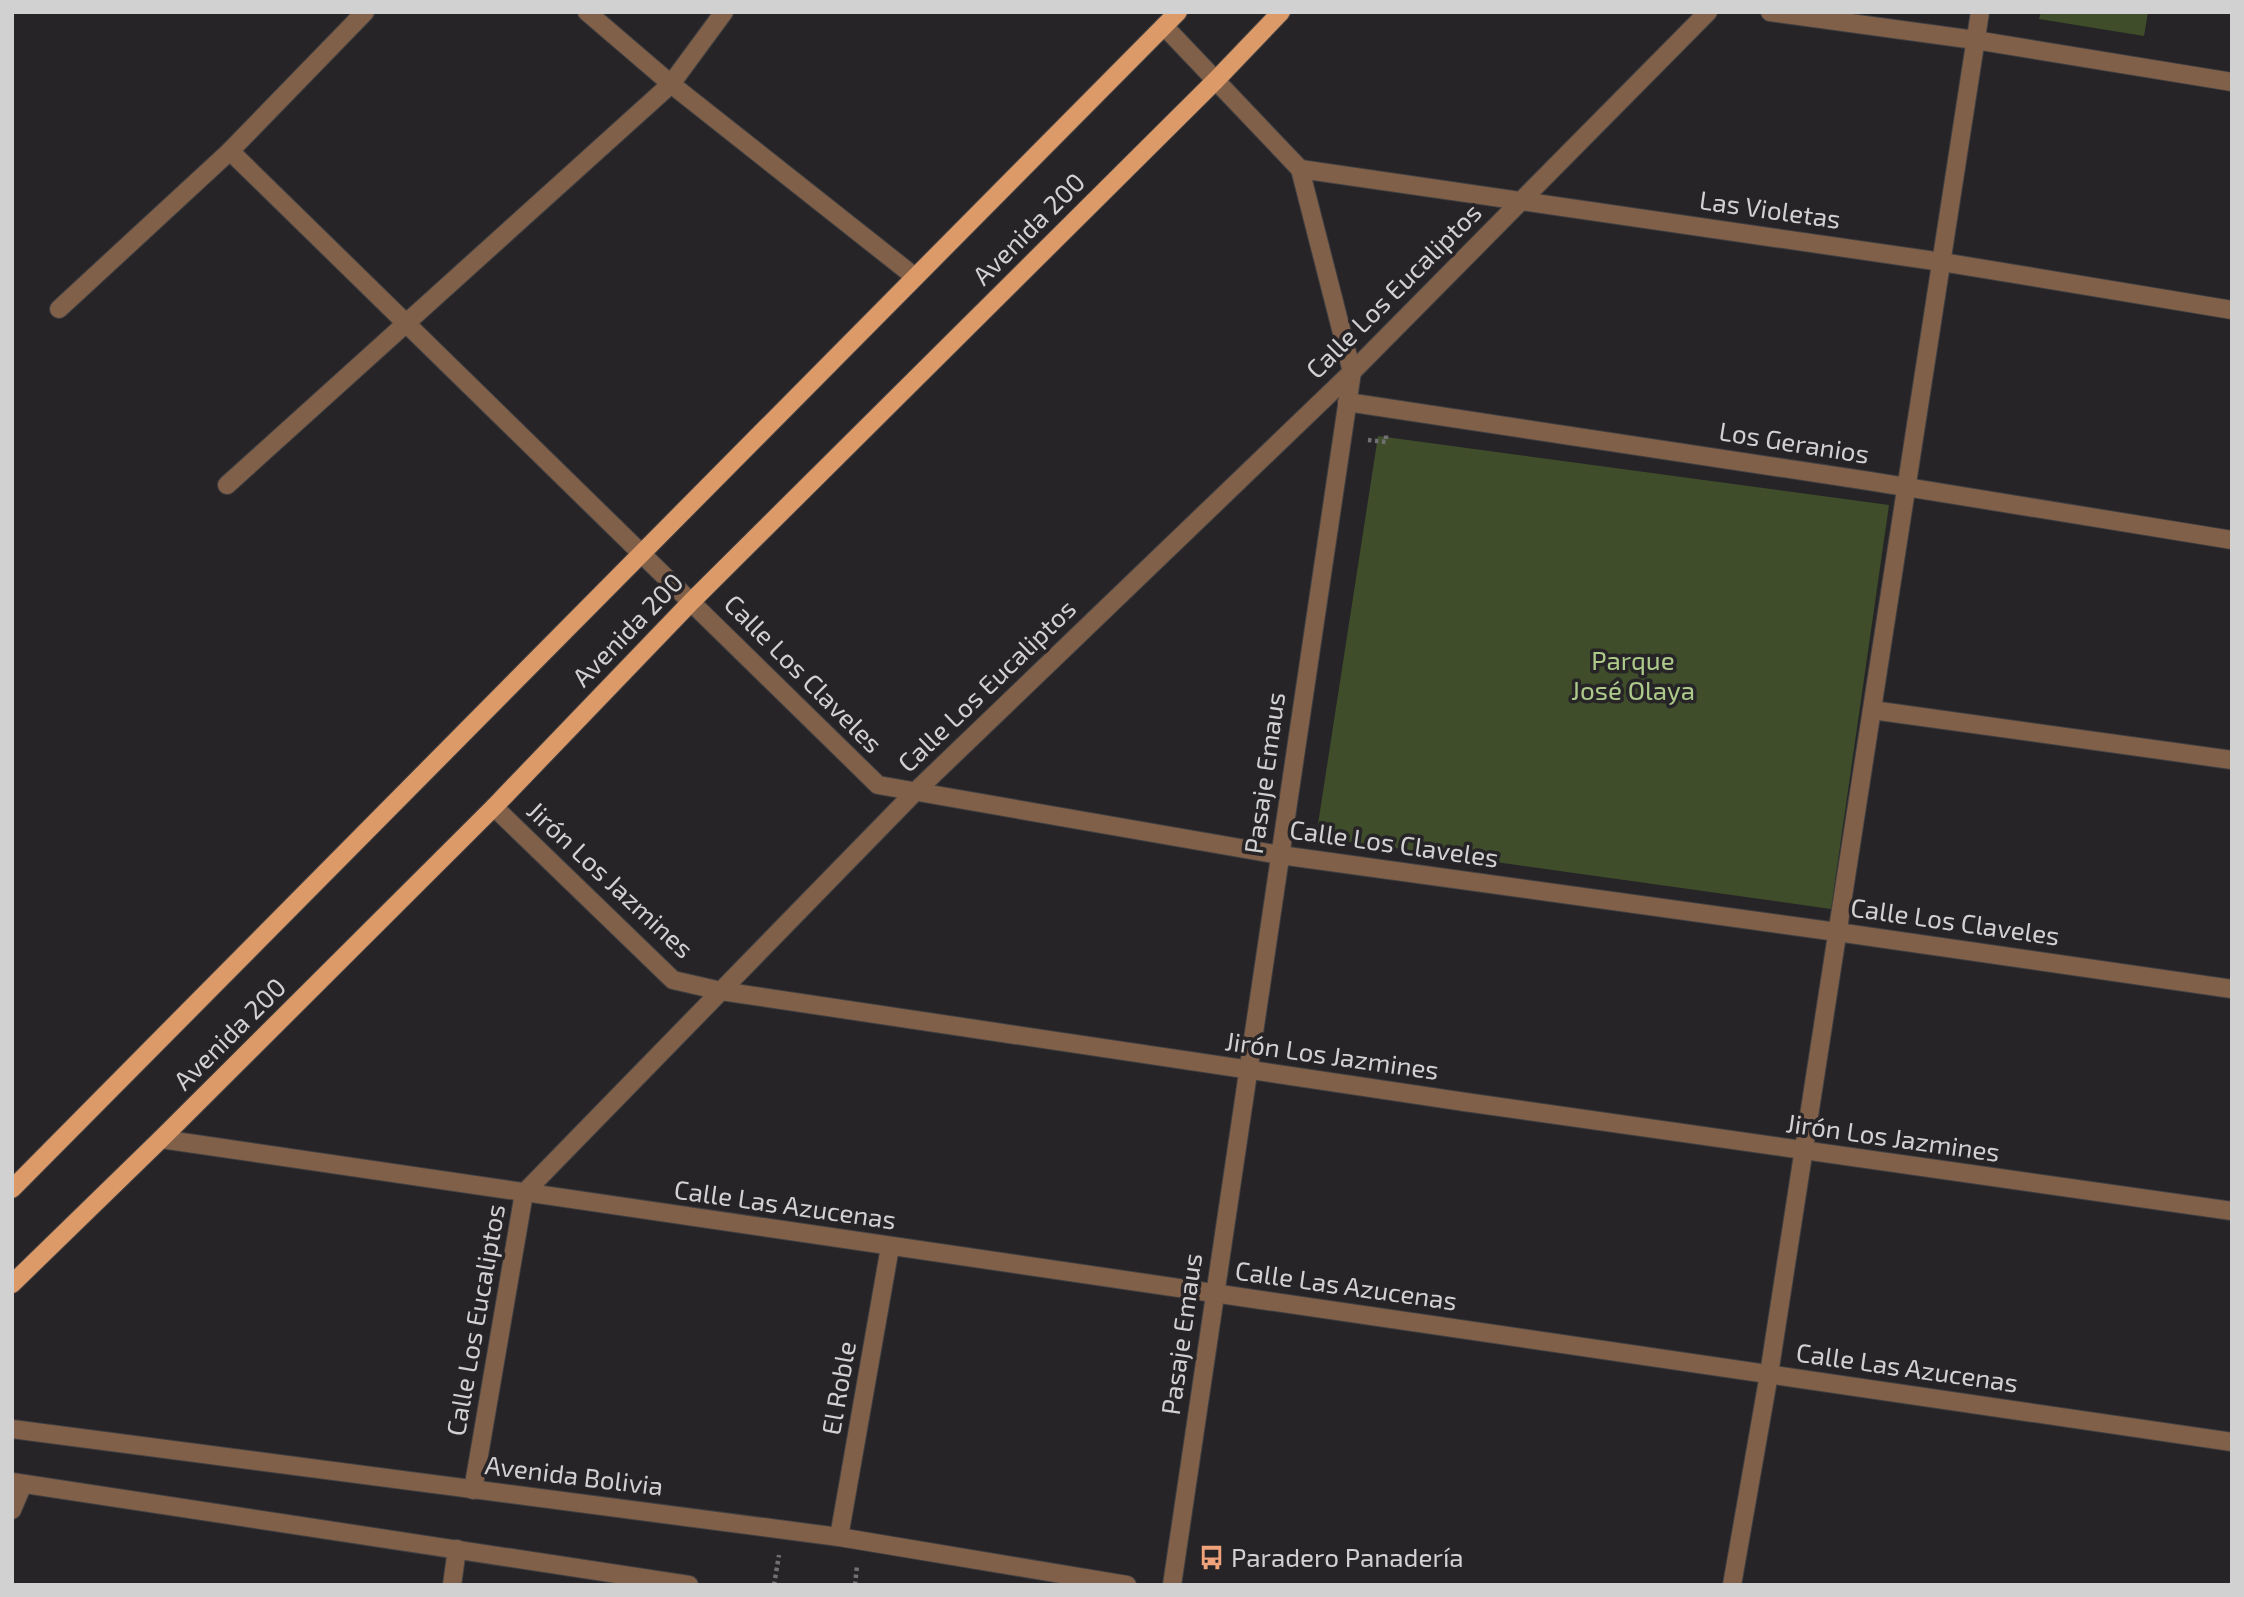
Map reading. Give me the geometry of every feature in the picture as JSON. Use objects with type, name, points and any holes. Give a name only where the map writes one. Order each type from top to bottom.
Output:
[{"type":"main road","name":"Avenida 200","points":[[12,1189],[1178,12]]},
{"type":"main road","name":"Avenida 200","points":[[12,1284],[494,807],[692,601],[1216,80],[1281,12]]},
{"type":"street","points":[[58,309],[230,151],[366,12]]},
{"type":"street","points":[[587,12],[671,84],[915,277]]},
{"type":"street","points":[[227,485],[671,84],[724,12]]},
{"type":"street","name":"Calle Los Eucaliptos","points":[[473,1490],[524,1193],[915,792],[1352,372],[1708,12]]},
{"type":"street","points":[[1770,12],[1975,40],[2232,82]]},
{"type":"street","points":[[1732,1585],[1769,1374],[1980,12]]},
{"type":"street","name":"Pasaje Emaus","points":[[1164,26],[1300,169],[1352,372],[1172,1585]]},
{"type":"street","name":"Calle Los Claveles","points":[[230,151],[878,785],[1280,855],[2232,989]]},
{"type":"street","name":"Las Violetas","points":[[1300,169],[1942,262],[2232,310]]},
{"type":"street","name":"Los Geranios","points":[[1347,402],[1906,487],[2232,540]]},
{"type":"street","points":[[1872,710],[2232,760]]},
{"type":"street","name":"Jirón Los Jazmines","points":[[494,807],[673,980],[721,991],[1248,1070],[1803,1152],[2232,1211]]},
{"type":"street","name":"Calle Las Azucenas","points":[[161,1139],[2232,1443]]},
{"type":"street","name":"El Roble","points":[[839,1537],[890,1247]]},
{"type":"street","name":"Avenida Bolivia","points":[[12,1429],[839,1537],[1127,1585]]},
{"type":"street","points":[[12,1510],[18,1483],[689,1585]]},
{"type":"street","points":[[452,1585],[457,1549]]},
{"type":"green space","points":[[2041,12],[2148,12],[2144,36],[2039,19]]},
{"type":"green space","name":"Parque José Olaya","points":[[1378,436],[1889,505],[1831,909],[1316,837]]},
{"type":"place","name":"Paradero Panadería","points":[[1211,1558]]}]
